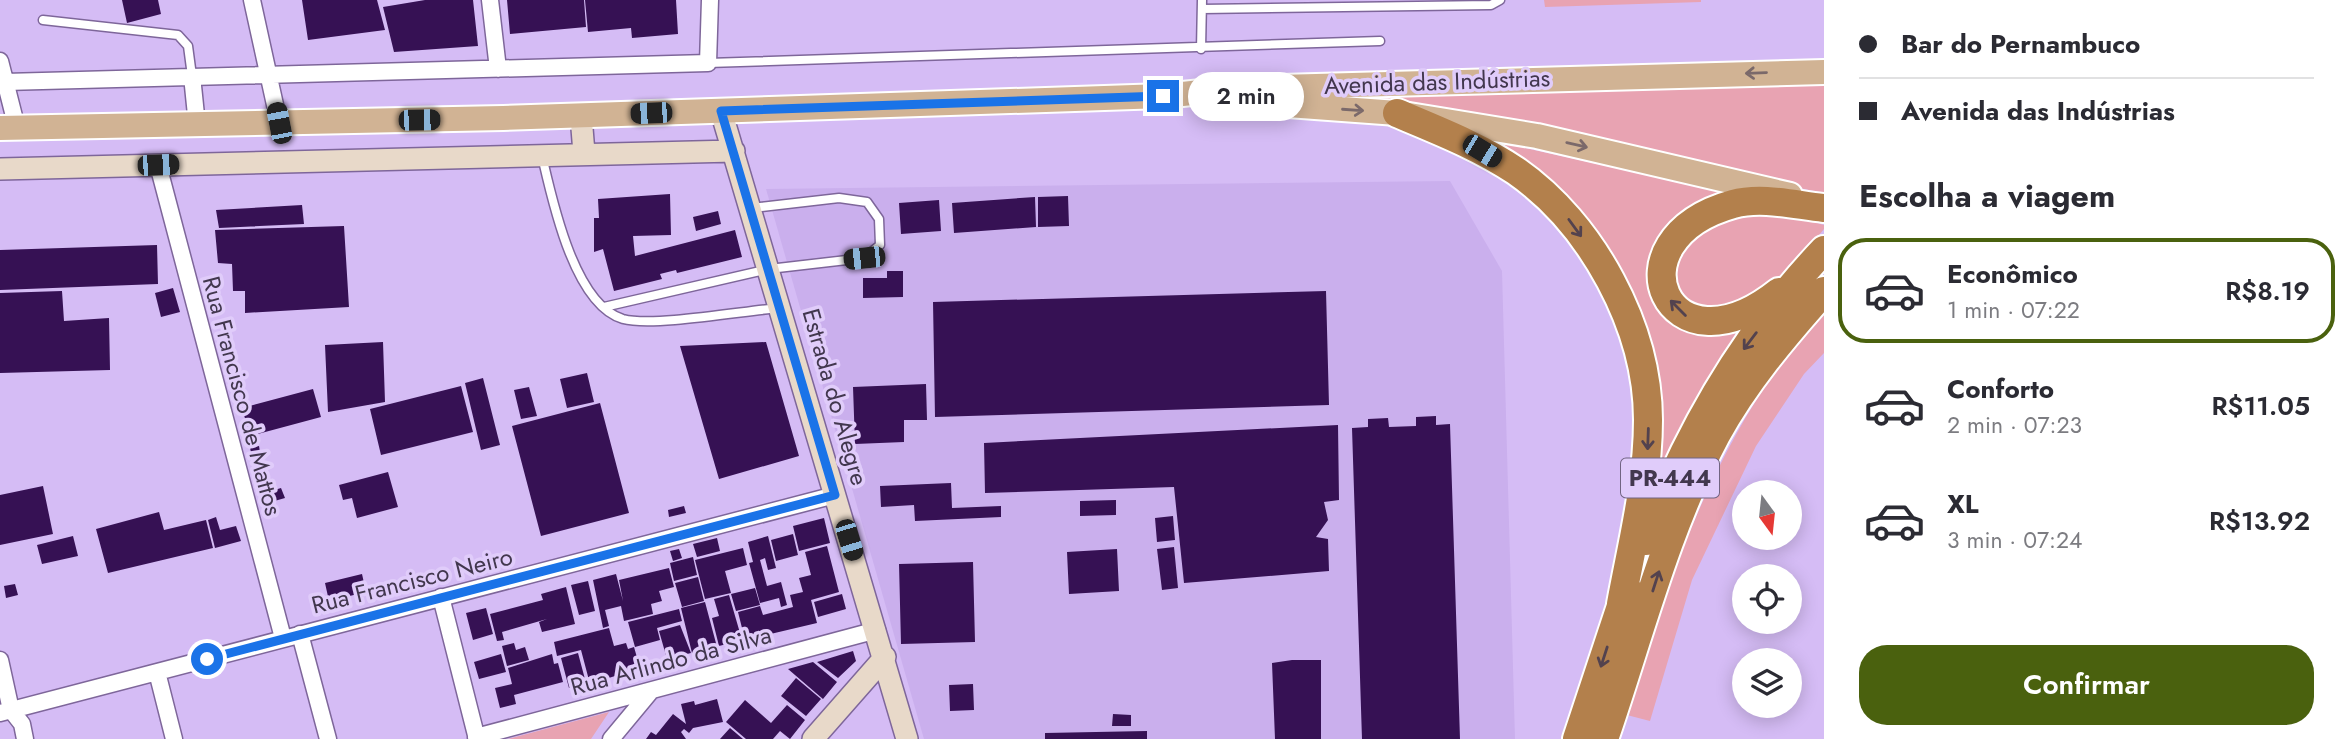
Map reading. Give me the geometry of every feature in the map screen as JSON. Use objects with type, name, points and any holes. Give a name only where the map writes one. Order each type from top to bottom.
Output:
[{"type":"highway","points":[[1397,113],[1464,141],[1517,172],[1568,218],[1601,264],[1623,311],[1638,350],[1646,388],[1648,419],[1647,456],[1621,604]]},
{"type":"highway","points":[[1801,274],[1759,307],[1722,322],[1701,322],[1684,316],[1674,307],[1660,274],[1662,258],[1675,236],[1701,218],[1734,204],[1760,201],[1824,208]]},
{"type":"highway","name":"PR-444","points":[[1577,739],[1621,604],[1669,480],[1736,359],[1801,274],[1824,250]]},
{"type":"highway","name":"PR-444","points":[[1604,739],[1663,558],[1717,434],[1765,359],[1824,291]]},
{"type":"main road","name":"Avenida das Indústrias","points":[[8,128],[581,116],[1163,96],[1240,88],[1824,72]]},
{"type":"main road","points":[[1163,96],[1397,113],[1537,136],[1824,202]]},
{"type":"street","points":[[251,0],[270,73],[279,123]]},
{"type":"street","points":[[490,0],[498,69]]},
{"type":"street","points":[[2,82],[708,63],[710,0]]},
{"type":"street","points":[[0,61],[8,128]]},
{"type":"street","points":[[192,76],[197,124]]},
{"type":"street","name":"Estrada do Alegre","points":[[721,111],[782,307],[908,739]]},
{"type":"street","points":[[581,116],[584,153]]},
{"type":"street","points":[[0,169],[734,151]]},
{"type":"street","name":"Rua Francisco de Mattos","points":[[158,165],[283,638]]},
{"type":"street","name":"Rua Francisco Neiro","points":[[5,711],[835,495]]},
{"type":"street","points":[[442,597],[477,738]]},
{"type":"street","name":"Rua Arlindo da Silva","points":[[477,738],[877,630]]},
{"type":"street","points":[[300,634],[328,739]]},
{"type":"street","points":[[813,739],[885,657]]},
{"type":"street","points":[[0,660],[5,711],[22,724],[25,739]]},
{"type":"street","points":[[157,672],[174,739]]},
{"type":"street","points":[[611,739],[651,691]]},
{"type":"lane","points":[[1201,49],[1202,4],[1491,5],[1500,0]]},
{"type":"lane","points":[[43,20],[178,35],[188,46],[192,76]]},
{"type":"lane","points":[[708,63],[1201,49],[1380,41]]},
{"type":"lane","points":[[541,155],[557,225],[576,270],[604,307],[622,319],[657,320],[782,307]]},
{"type":"lane","points":[[604,307],[769,269],[864,258],[880,244],[878,219],[867,202],[839,198],[751,208]]},
{"type":"shaded area","points":[[1544,0],[1701,0],[1701,2],[1545,7]]},
{"type":"shaded area","points":[[1824,83],[1824,193],[1331,94]]},
{"type":"shaded area","points":[[1485,139],[1746,197],[1702,213],[1657,295],[1752,319],[1697,406],[1649,497],[1629,302]]},
{"type":"shaded area","points":[[1450,181],[1502,271],[1515,739],[924,739],[766,189]]},
{"type":"shaded area","points":[[1761,213],[1793,216],[1824,225],[1824,229],[1802,256],[1753,300],[1703,312],[1679,296],[1673,257],[1682,244],[1727,217]]},
{"type":"shaded area","points":[[1824,310],[1824,353],[1804,374],[1756,446],[1740,480],[1732,480],[1732,496],[1692,580],[1650,721],[1623,714],[1660,607],[1703,501],[1756,401],[1788,354]]},
{"type":"shaded area","points":[[609,712],[591,739],[508,739]]},
{"type":"building","points":[[122,0],[158,0],[161,14],[127,23]]},
{"type":"building","points":[[302,0],[377,0],[385,30],[308,40]]},
{"type":"building","points":[[425,0],[473,0],[478,46],[394,52],[383,7]]},
{"type":"building","points":[[507,0],[584,0],[586,27],[510,34]]},
{"type":"building","points":[[585,0],[676,0],[678,34],[632,38],[631,28],[588,32]]},
{"type":"building","points":[[670,194],[671,235],[633,236],[635,256],[735,230],[742,257],[677,273],[676,270],[660,274],[662,279],[614,291],[603,249],[594,252],[594,218],[599,218],[598,199]]},
{"type":"building","points":[[1068,196],[1069,226],[1038,227],[1038,197]]},
{"type":"building","points":[[1035,197],[1036,227],[954,233],[952,203]]},
{"type":"building","points":[[939,200],[941,231],[901,234],[899,203]]},
{"type":"building","points":[[302,205],[304,224],[219,228],[216,210]]},
{"type":"building","points":[[718,211],[721,224],[696,231],[693,217]]},
{"type":"building","points":[[344,226],[349,307],[245,313],[245,291],[233,291],[232,264],[218,263],[215,230]]},
{"type":"building","points":[[157,245],[158,284],[0,290],[0,250]]},
{"type":"building","points":[[887,271],[903,271],[903,297],[863,298],[863,278],[887,278]]},
{"type":"building","points":[[173,288],[180,312],[161,317],[155,293]]},
{"type":"building","points":[[62,291],[64,321],[109,318],[110,370],[0,373],[0,293]]},
{"type":"building","points":[[1326,291],[1329,405],[935,417],[933,302]]},
{"type":"building","points":[[383,342],[385,402],[328,412],[325,345]]},
{"type":"building","points":[[766,342],[799,456],[719,479],[680,346]]},
{"type":"building","points":[[587,373],[594,402],[567,408],[560,379]]},
{"type":"building","points":[[483,378],[500,445],[481,450],[465,383]]},
{"type":"building","points":[[926,384],[927,420],[904,420],[904,442],[855,444],[853,387]]},
{"type":"building","points":[[461,386],[473,432],[381,455],[370,409]]},
{"type":"building","points":[[529,387],[537,416],[521,419],[514,390]]},
{"type":"building","points":[[313,389],[321,417],[250,436],[242,408]]},
{"type":"building","points":[[600,403],[629,513],[541,536],[512,426]]},
{"type":"building","points":[[1436,416],[1436,425],[1450,424],[1460,739],[1362,739],[1352,428],[1368,427],[1368,419],[1388,418],[1389,427],[1416,426],[1416,417]]},
{"type":"building","points":[[1338,425],[1339,500],[1324,502],[1328,520],[1316,537],[1328,539],[1329,571],[1184,583],[1174,487],[985,493],[984,443]]},
{"type":"building","points":[[259,446],[262,464],[254,465],[250,448]]},
{"type":"building","points":[[388,472],[398,507],[357,518],[352,498],[343,500],[339,485]]},
{"type":"building","points":[[951,483],[952,508],[1001,506],[1001,517],[915,521],[914,505],[881,507],[880,486]]},
{"type":"building","points":[[43,486],[53,534],[0,545],[0,495]]},
{"type":"building","points":[[281,488],[285,498],[271,502],[268,492]]},
{"type":"building","points":[[1116,500],[1116,515],[1080,516],[1080,501]]},
{"type":"building","points":[[684,506],[686,513],[669,517],[668,510]]},
{"type":"building","points":[[159,512],[164,530],[206,520],[213,548],[108,573],[96,529]]},
{"type":"building","points":[[1173,516],[1175,540],[1157,542],[1155,518]]},
{"type":"building","points":[[216,517],[220,530],[236,526],[241,541],[215,548],[208,520]]},
{"type":"building","points":[[824,518],[830,543],[799,551],[793,526]]},
{"type":"building","points":[[793,534],[798,555],[776,561],[771,540]]},
{"type":"building","points":[[73,536],[78,556],[42,564],[37,545]]},
{"type":"building","points":[[768,536],[776,568],[768,570],[765,558],[760,560],[767,586],[781,582],[787,605],[781,607],[779,598],[760,603],[749,563],[753,562],[748,542]]},
{"type":"building","points":[[717,538],[720,551],[697,557],[693,544]]},
{"type":"building","points":[[827,546],[839,592],[811,600],[817,623],[745,640],[738,612],[760,606],[763,615],[793,607],[790,595],[803,592],[799,578],[811,575],[805,552]]},
{"type":"building","points":[[1174,547],[1178,588],[1162,590],[1157,549]]},
{"type":"building","points":[[743,548],[747,565],[725,571],[731,593],[705,599],[695,560]]},
{"type":"building","points":[[679,549],[682,558],[673,561],[670,551]]},
{"type":"building","points":[[1117,549],[1119,591],[1069,594],[1067,552]]},
{"type":"building","points":[[693,557],[697,575],[674,581],[670,563]]},
{"type":"building","points":[[973,562],[975,642],[901,644],[899,564]]},
{"type":"building","points":[[669,568],[674,587],[659,591],[662,601],[651,604],[653,614],[624,621],[621,606],[605,610],[609,626],[603,628],[593,580],[616,574],[623,601],[619,580]]},
{"type":"building","points":[[362,574],[366,592],[329,601],[325,583]]},
{"type":"building","points":[[698,577],[704,601],[682,607],[675,583]]},
{"type":"building","points":[[588,581],[595,611],[579,615],[571,585]]},
{"type":"building","points":[[15,584],[18,595],[6,598],[4,586]]},
{"type":"building","points":[[566,587],[575,624],[542,632],[539,622],[547,619],[502,632],[504,640],[497,641],[490,614],[543,600],[541,594]]},
{"type":"building","points":[[755,588],[760,605],[736,611],[731,594]]},
{"type":"building","points":[[842,594],[846,609],[818,617],[814,602]]},
{"type":"building","points":[[729,595],[742,640],[719,646],[712,618],[719,616],[714,599]]},
{"type":"building","points":[[705,602],[717,647],[692,653],[681,608]]},
{"type":"building","points":[[486,608],[493,634],[473,640],[466,613]]},
{"type":"building","points":[[679,609],[682,621],[657,628],[660,640],[635,647],[628,622]]},
{"type":"building","points":[[680,625],[691,653],[667,659],[659,631]]},
{"type":"building","points":[[609,628],[614,646],[626,643],[628,649],[634,647],[640,668],[590,684],[581,650],[557,656],[554,642]]},
{"type":"building","points":[[743,641],[745,650],[729,654],[727,645]]},
{"type":"building","points":[[514,643],[516,650],[525,647],[529,660],[507,666],[502,646]]},
{"type":"building","points":[[853,651],[856,661],[838,678],[817,662]]},
{"type":"building","points":[[578,653],[586,683],[569,688],[561,658]]},
{"type":"building","points":[[501,654],[506,672],[479,679],[474,662]]},
{"type":"building","points":[[552,654],[554,664],[558,663],[563,682],[514,695],[516,704],[500,708],[495,688],[512,684],[508,668]]},
{"type":"building","points":[[1321,660],[1321,739],[1275,739],[1272,663]]},
{"type":"building","points":[[813,662],[837,682],[823,699],[788,669]]},
{"type":"building","points":[[796,678],[821,699],[806,716],[781,696]]},
{"type":"building","points":[[973,684],[974,710],[950,711],[949,685]]},
{"type":"building","points":[[717,699],[723,722],[693,728],[689,733],[684,729],[681,732],[686,739],[646,739],[651,732],[656,735],[673,714],[686,724],[681,704],[694,701],[695,705]]},
{"type":"building","points":[[745,700],[771,723],[787,705],[805,720],[790,739],[780,731],[773,739],[746,739],[726,722]]},
{"type":"building","points":[[1113,714],[1131,715],[1131,726],[1112,726]]},
{"type":"building","points":[[730,728],[743,739],[720,739]]},
{"type":"building","points":[[1147,731],[1147,739],[1045,739],[1045,733]]},
{"type":"route","points":[[207,659],[835,495],[782,307],[721,111],[1163,96]]}]
